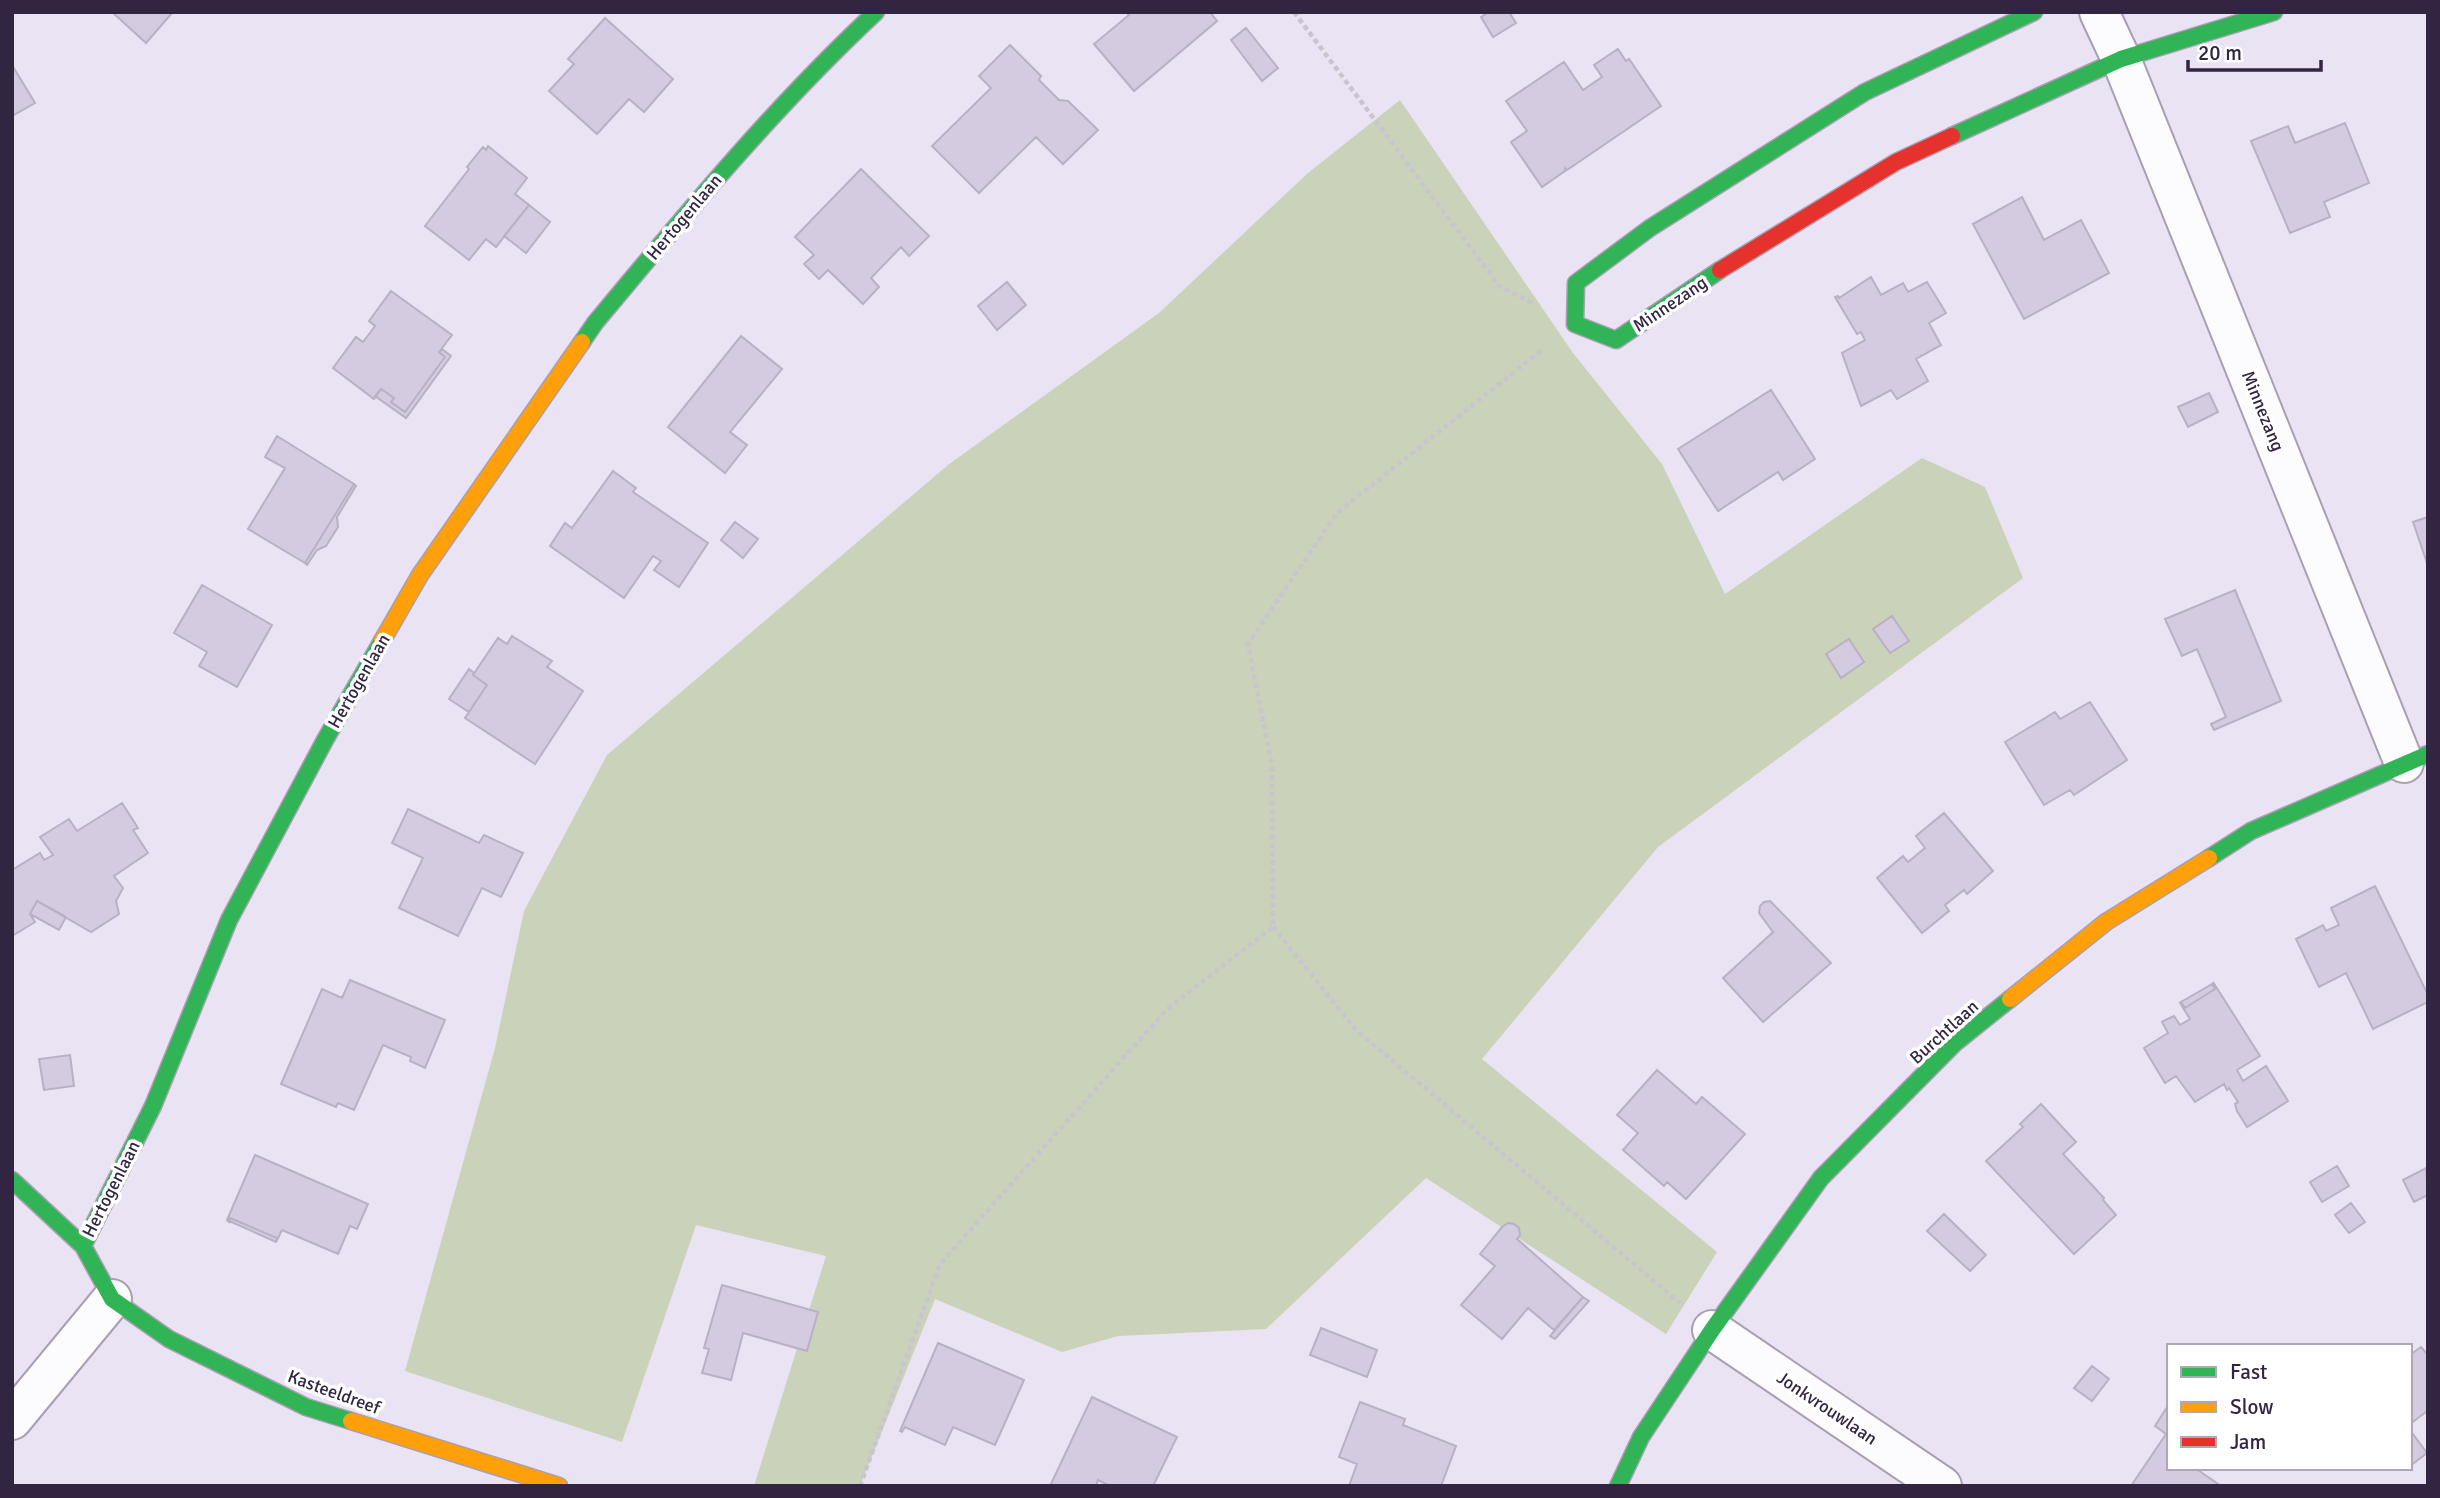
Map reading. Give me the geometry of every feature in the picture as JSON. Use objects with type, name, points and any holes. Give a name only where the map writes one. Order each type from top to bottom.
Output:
[{"type":"street","name":"Hertogenlaan","points":[[112,1298],[83,1245],[153,1106],[229,920],[326,740],[420,575],[595,323],[709,186],[846,40],[876,12]]},
{"type":"street","points":[[1576,324],[1577,283],[1650,228],[1865,92],[2035,12]]},
{"type":"street","name":"Minnezang","points":[[2099,12],[2122,59],[2416,758]]},
{"type":"street","name":"Minnezang","points":[[1576,324],[1616,340],[1696,285],[1896,162],[2122,59],[2274,12]]},
{"type":"street","name":"Burchtlaan","points":[[1618,1486],[1641,1437],[1712,1330],[1821,1178],[1955,1043],[2106,922],[2251,831],[2416,758]]},
{"type":"street","points":[[12,1180],[83,1245]]},
{"type":"street","points":[[12,1420],[112,1298]]},
{"type":"street","name":"Kasteeldreef","points":[[112,1298],[169,1339],[306,1407],[559,1486]]},
{"type":"street","name":"Jonkvrouwlaan","points":[[1712,1330],[1942,1486]]},
{"type":"path","points":[[1294,12],[1500,287],[1576,324],[1337,513],[1248,644],[1272,766],[1273,927],[1356,1030],[1712,1330]]},
{"type":"path","points":[[860,1486],[940,1264],[1167,1009],[1273,927]]},
{"type":"green space","points":[[1400,100],[1573,353],[1662,464],[1725,594],[1922,458],[1985,487],[2023,578],[1658,847],[1482,1059],[1717,1252],[1666,1334],[1426,1178],[1266,1329],[1118,1336],[1062,1352],[935,1299],[860,1486],[754,1486],[826,1256],[696,1225],[622,1442],[405,1371],[495,1048],[524,911],[607,755],[948,465],[1159,313],[1308,173]]},
{"type":"building","points":[[112,12],[173,12],[146,43]]},
{"type":"building","points":[[1126,12],[1210,12],[1217,21],[1134,91],[1094,44],[1129,15]]},
{"type":"building","points":[[1489,12],[1509,12],[1516,23],[1493,37],[1481,17]]},
{"type":"building","points":[[605,18],[673,79],[644,112],[629,99],[597,134],[549,91],[574,64],[568,59]]},
{"type":"building","points":[[1246,28],[1278,68],[1262,81],[1231,40]]},
{"type":"building","points":[[1010,45],[1041,76],[1039,80],[1059,100],[1068,101],[1098,130],[1063,164],[1036,137],[979,193],[932,146],[991,88],[979,76]]},
{"type":"building","points":[[1618,49],[1626,61],[1629,59],[1661,106],[1567,170],[1565,168],[1565,171],[1542,187],[1511,142],[1527,131],[1506,101],[1564,62],[1583,90],[1602,77],[1594,65]]},
{"type":"building","points":[[12,65],[35,103],[12,116]]},
{"type":"building","points":[[2345,123],[2369,183],[2324,202],[2330,217],[2290,233],[2251,141],[2288,126],[2295,143]]},
{"type":"building","points":[[488,146],[527,178],[515,194],[529,205],[496,247],[486,239],[469,260],[425,226],[469,169],[467,167],[483,147],[486,150]]},
{"type":"building","points":[[861,169],[929,236],[909,256],[901,247],[871,278],[879,287],[863,304],[828,270],[819,279],[804,264],[814,255],[795,237]]},
{"type":"building","points":[[2022,197],[2044,240],[2081,220],[2109,273],[2024,319],[1973,224]]},
{"type":"building","points":[[529,205],[550,222],[526,253],[504,236]]},
{"type":"building","points":[[1871,277],[1881,295],[1903,283],[1908,292],[1927,282],[1946,313],[1929,323],[1941,345],[1916,359],[1928,381],[1897,399],[1891,390],[1861,406],[1842,353],[1865,340],[1861,332],[1857,334],[1835,297],[1839,298]]},
{"type":"building","points":[[1007,282],[1026,305],[997,330],[978,306]]},
{"type":"building","points":[[391,291],[452,335],[439,352],[445,357],[405,412],[391,402],[394,398],[381,389],[374,399],[333,368],[356,337],[363,342],[375,326],[369,321]]},
{"type":"building","points":[[741,336],[782,369],[730,432],[747,445],[725,473],[668,427]]},
{"type":"building","points":[[442,349],[451,356],[406,418],[375,396],[381,389],[394,398],[391,402],[405,412],[445,357],[439,352]]},
{"type":"building","points":[[1771,390],[1815,459],[1783,480],[1778,472],[1718,511],[1678,449]]},
{"type":"building","points":[[2209,393],[2218,412],[2188,427],[2178,407]]},
{"type":"building","points":[[277,436],[354,484],[305,563],[248,529],[285,468],[265,457]]},
{"type":"building","points":[[613,471],[636,488],[633,492],[708,543],[679,587],[654,570],[661,561],[653,556],[624,598],[550,546],[565,523],[572,528]]},
{"type":"building","points":[[354,484],[356,486],[337,517],[338,527],[326,546],[317,550],[307,565],[305,563]]},
{"type":"building","points":[[2428,517],[2428,566],[2413,522]]},
{"type":"building","points":[[735,522],[758,539],[743,558],[721,540]]},
{"type":"building","points":[[202,585],[272,625],[237,687],[199,666],[207,652],[174,633]]},
{"type":"building","points":[[2235,590],[2281,701],[2214,730],[2211,724],[2226,717],[2197,649],[2182,656],[2165,619]]},
{"type":"building","points":[[1892,616],[1909,641],[1890,653],[1873,629]]},
{"type":"building","points":[[512,636],[552,661],[547,667],[583,691],[535,764],[465,718],[487,685],[473,675],[498,638],[507,644]]},
{"type":"building","points":[[1849,639],[1864,662],[1841,678],[1826,654]]},
{"type":"building","points":[[469,669],[487,685],[469,712],[449,699]]},
{"type":"building","points":[[2090,702],[2127,760],[2074,795],[2070,790],[2044,805],[2005,742],[2055,712],[2060,719]]},
{"type":"building","points":[[122,803],[138,828],[133,830],[148,853],[114,876],[123,888],[116,901],[119,914],[91,932],[37,901],[30,914],[35,922],[12,936],[12,870],[40,853],[44,860],[53,855],[40,837],[69,819],[77,831]]},
{"type":"building","points":[[408,809],[479,843],[484,835],[523,853],[501,897],[482,888],[458,936],[399,908],[423,858],[392,843]]},
{"type":"building","points":[[1944,813],[1993,871],[1967,894],[1964,890],[1945,905],[1949,911],[1922,933],[1877,878],[1903,856],[1908,862],[1925,848],[1916,836]]},
{"type":"building","points":[[2375,886],[2428,995],[2428,1002],[2373,1029],[2346,973],[2319,987],[2296,939],[2323,925],[2326,931],[2339,925],[2331,908]]},
{"type":"building","points":[[37,901],[66,917],[59,930],[30,914]]},
{"type":"building","points":[[1770,901],[1831,963],[1763,1022],[1723,978],[1773,932],[1759,913],[1760,906]]},
{"type":"building","points":[[350,980],[445,1020],[425,1068],[410,1061],[411,1057],[383,1045],[354,1110],[338,1103],[336,1107],[281,1084],[322,989],[342,998]]},
{"type":"building","points":[[350,980],[445,1020],[425,1068],[410,1061],[411,1057],[383,1045],[354,1110],[338,1103],[336,1107],[281,1084],[322,989],[342,998]]},
{"type":"building","points":[[2213,982],[2260,1056],[2237,1070],[2243,1081],[2266,1066],[2288,1101],[2247,1127],[2237,1111],[2235,1104],[2238,1102],[2224,1084],[2195,1102],[2176,1076],[2165,1083],[2144,1048],[2168,1033],[2163,1021],[2174,1016],[2180,1025],[2190,1019],[2180,1003],[2185,1008],[2215,989]]},
{"type":"building","points":[[2212,984],[2215,989],[2185,1008],[2181,1002]]},
{"type":"building","points":[[70,1055],[74,1086],[44,1090],[39,1059]]},
{"type":"building","points":[[1657,1070],[1696,1104],[1702,1097],[1745,1134],[1686,1199],[1667,1182],[1664,1186],[1623,1150],[1638,1133],[1617,1115]]},
{"type":"building","points":[[2041,1104],[2076,1142],[2063,1154],[2116,1215],[2074,1254],[1986,1161],[2023,1127],[2020,1124]]},
{"type":"building","points":[[255,1155],[368,1204],[357,1229],[350,1226],[338,1254],[282,1230],[276,1242],[227,1220]]},
{"type":"building","points":[[255,1155],[368,1204],[357,1229],[350,1226],[338,1254],[282,1230],[276,1242],[277,1238],[230,1218],[229,1222],[227,1220]]},
{"type":"building","points":[[2337,1166],[2349,1186],[2322,1202],[2310,1182]]},
{"type":"building","points":[[2426,1168],[2428,1195],[2414,1202],[2403,1180]]},
{"type":"building","points":[[2351,1203],[2365,1222],[2349,1233],[2335,1215]]},
{"type":"building","points":[[1944,1214],[1986,1255],[1970,1271],[1927,1231]]},
{"type":"building","points":[[1508,1223],[1519,1228],[1520,1235],[1517,1239],[1583,1297],[1554,1330],[1528,1308],[1502,1339],[1461,1305],[1495,1266],[1480,1254]]},
{"type":"building","points":[[722,1285],[818,1312],[807,1351],[743,1333],[731,1380],[702,1373],[709,1349],[704,1348]]},
{"type":"building","points":[[1583,1297],[1589,1301],[1555,1339],[1550,1336]]},
{"type":"building","points":[[1321,1328],[1377,1350],[1367,1377],[1310,1355]]},
{"type":"building","points":[[938,1343],[1024,1380],[995,1445],[953,1427],[945,1445],[905,1427],[900,1431]]},
{"type":"building","points":[[2421,1347],[2428,1355],[2428,1414],[2426,1412],[2412,1422],[2412,1354]]},
{"type":"building","points":[[2092,1366],[2109,1379],[2092,1401],[2074,1388]]},
{"type":"building","points":[[1092,1397],[1177,1437],[1153,1486],[1110,1486],[1098,1480],[1096,1486],[1050,1486]]},
{"type":"building","points":[[1360,1402],[1405,1419],[1403,1425],[1456,1446],[1441,1486],[1349,1486],[1357,1464],[1339,1457]]},
{"type":"building","points":[[2167,1407],[2167,1470],[2198,1470],[2221,1486],[2131,1486],[2166,1434],[2155,1426]]},
{"type":"building","points":[[2412,1433],[2427,1453],[2412,1464]]},
{"type":"traffic: fast","points":[[582,342],[595,323],[731,163],[838,48],[876,12]]},
{"type":"traffic: fast","points":[[1720,270],[1616,340],[1575,324],[1576,283],[1650,228],[1865,92],[2034,12]]},
{"type":"traffic: fast","points":[[1952,136],[2121,59],[2274,12]]},
{"type":"traffic: fast","points":[[83,1246],[153,1106],[229,920],[325,740],[382,641]]},
{"type":"traffic: fast","points":[[2209,858],[2251,831],[2428,754]]},
{"type":"traffic: fast","points":[[1618,1486],[1641,1437],[1712,1330],[1821,1178],[1955,1043],[2010,999]]},
{"type":"traffic: fast","points":[[12,1180],[83,1246],[112,1299],[169,1339],[306,1407],[351,1421]]},
{"type":"traffic: slow","points":[[382,641],[420,575],[582,342]]},
{"type":"traffic: slow","points":[[2010,999],[2106,922],[2209,858]]},
{"type":"traffic: slow","points":[[351,1421],[559,1486]]},
{"type":"traffic: jam","points":[[1720,270],[1896,162],[1952,136]]}]
